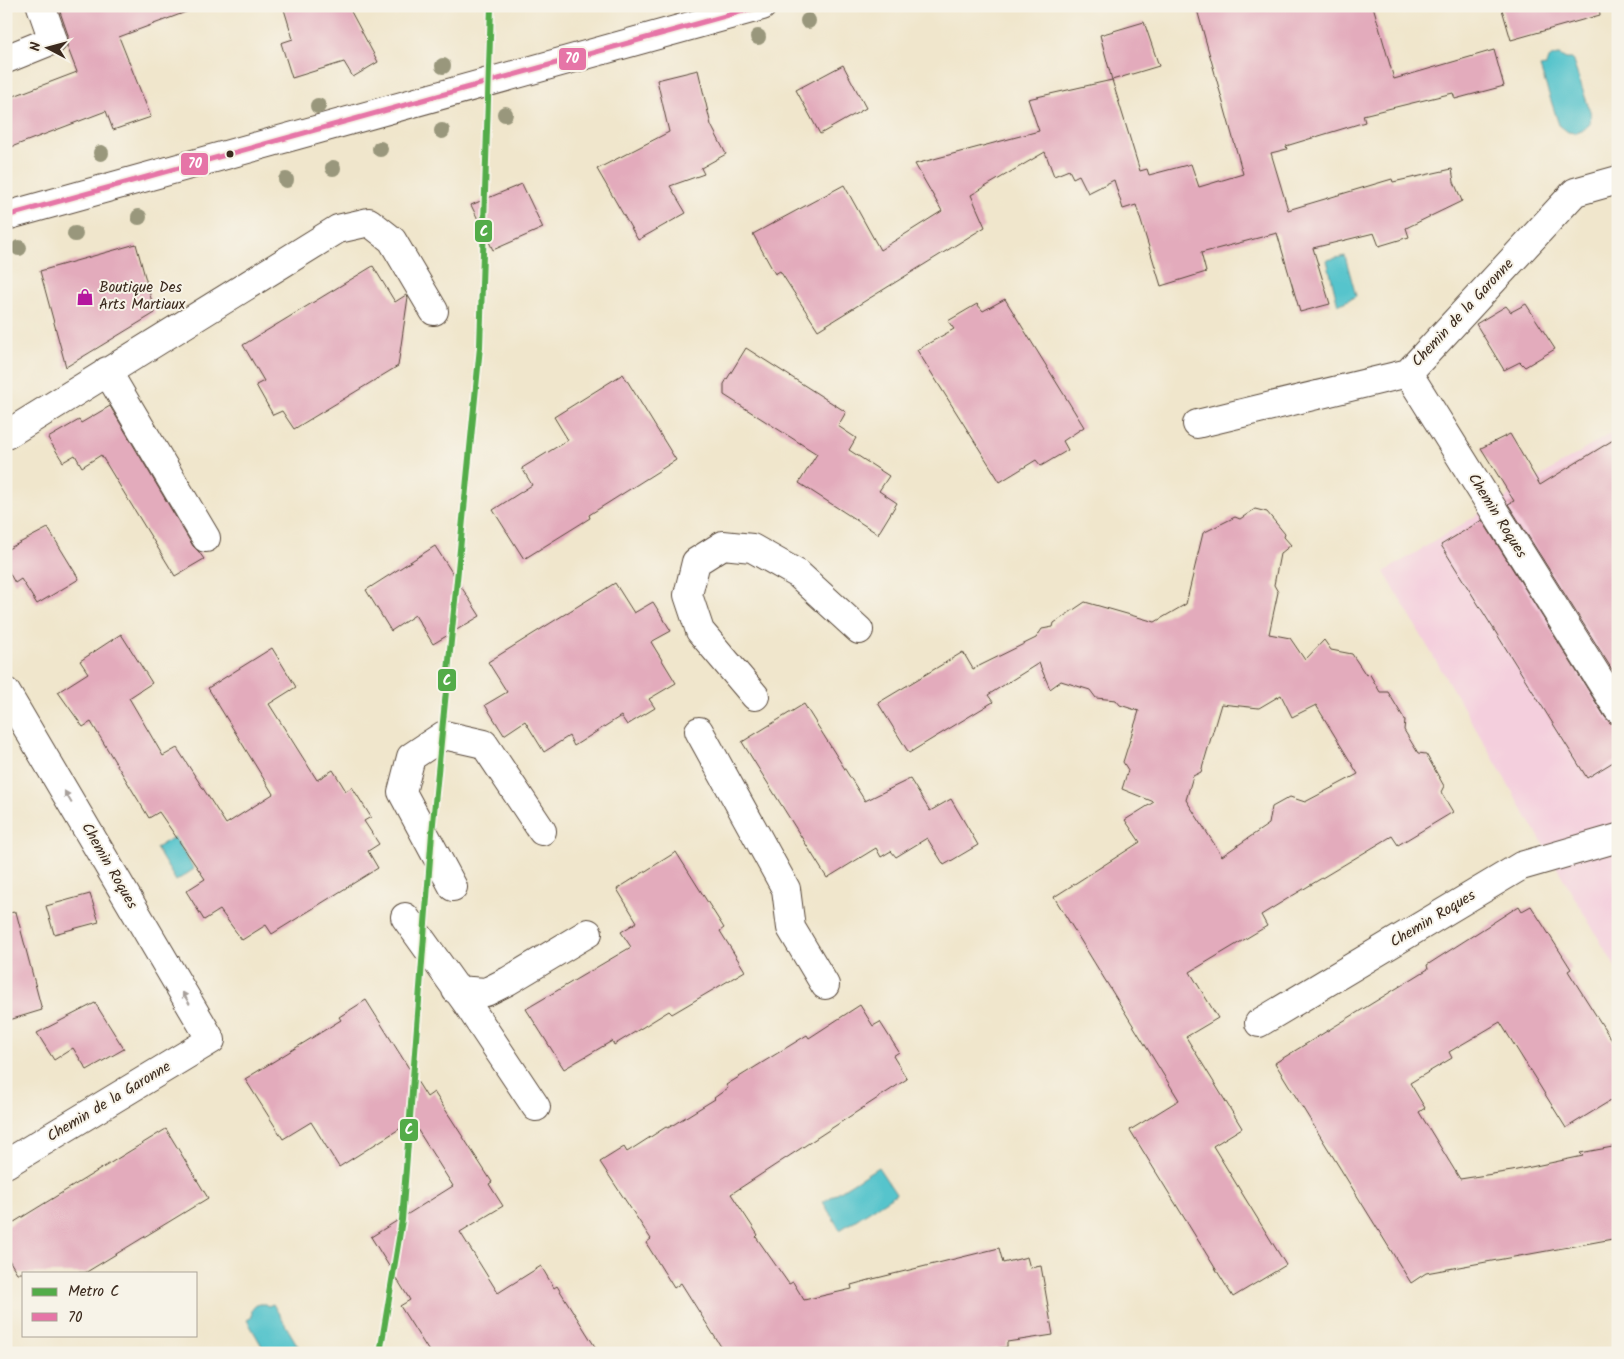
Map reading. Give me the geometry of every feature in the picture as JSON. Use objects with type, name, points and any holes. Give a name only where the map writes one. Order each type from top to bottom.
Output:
[{"type":"street","points":[[6,59],[53,40],[41,6]]},
{"type":"street","points":[[6,216],[762,6]]},
{"type":"street","name":"Chemin de la Garonne","points":[[1197,424],[1408,373],[1575,192],[1618,180]]},
{"type":"street","points":[[17,428],[338,229],[369,222],[392,240],[434,310]]},
{"type":"street","points":[[107,371],[206,538]]},
{"type":"street","name":"Chemin Roques","points":[[1408,373],[1618,710]]},
{"type":"street","points":[[755,696],[700,631],[688,595],[696,562],[723,545],[752,548],[798,574],[859,630]]},
{"type":"street","name":"Chemin Roques","points":[[6,692],[16,727],[211,1040]]},
{"type":"street","points":[[699,732],[786,889],[791,928],[825,985]]},
{"type":"street","points":[[453,887],[402,792],[412,757],[444,735],[484,744],[542,831]]},
{"type":"street","name":"Chemin Roques","points":[[1259,1023],[1521,866],[1618,838]]},
{"type":"street","points":[[405,917],[536,1107]]},
{"type":"street","points":[[456,990],[486,992],[588,933]]},
{"type":"street","name":"Chemin de la Garonne","points":[[6,1164],[211,1040]]},
{"type":"shaded area","points":[[1618,429],[1618,972],[1384,572]]},
{"type":"water","points":[[1559,55],[1566,59],[1572,59],[1591,114],[1590,124],[1582,131],[1576,133],[1568,132],[1559,125],[1540,67],[1546,66],[1550,58]]},
{"type":"water","points":[[1345,256],[1356,296],[1338,305],[1327,260]]},
{"type":"water","points":[[174,837],[194,869],[176,881],[156,848]]},
{"type":"water","points":[[878,1167],[896,1194],[840,1230],[823,1202]]},
{"type":"water","points":[[259,1304],[268,1306],[273,1304],[302,1353],[266,1353],[247,1320],[252,1317],[253,1308]]},
{"type":"building","points":[[58,6],[193,6],[194,9],[119,37],[151,117],[113,130],[106,111],[6,149],[6,99],[77,72],[67,46],[68,35]]},
{"type":"building","points":[[283,6],[348,6],[378,62],[353,77],[344,62],[292,78],[281,43],[293,39]]},
{"type":"building","points":[[1196,6],[1373,6],[1394,79],[1494,50],[1504,86],[1455,99],[1453,93],[1363,115],[1365,122],[1286,146],[1287,149],[1271,153],[1288,210],[1392,179],[1393,182],[1452,169],[1454,182],[1462,201],[1406,228],[1409,237],[1379,246],[1374,233],[1313,248],[1330,304],[1300,312],[1277,233],[1201,253],[1206,272],[1161,286],[1136,205],[1123,209],[1114,180],[1088,193],[1079,175],[1073,178],[1069,170],[1054,176],[1045,152],[971,195],[985,227],[818,330],[780,271],[775,274],[753,234],[844,185],[880,250],[942,211],[915,164],[1039,131],[1028,99],[1112,80],[1140,171],[1147,169],[1149,175],[1191,164],[1199,187],[1243,174]]},
{"type":"building","points":[[1501,6],[1599,6],[1600,15],[1511,40]]},
{"type":"building","points":[[1144,22],[1159,66],[1112,80],[1100,35]]},
{"type":"building","points":[[843,65],[866,108],[820,134],[796,90]]},
{"type":"building","points":[[698,70],[711,125],[726,154],[701,168],[704,174],[670,186],[686,213],[638,240],[597,169],[669,132],[657,80]]},
{"type":"building","points":[[522,184],[543,228],[493,250],[471,205]]},
{"type":"building","points":[[136,244],[155,313],[66,367],[40,271]]},
{"type":"building","points":[[373,266],[395,302],[406,295],[408,297],[398,366],[294,429],[282,411],[273,415],[256,385],[264,381],[243,345]]},
{"type":"building","points":[[1005,299],[1084,427],[1063,441],[1068,450],[1041,466],[1036,460],[1000,482],[917,350],[954,329],[948,321],[977,304],[983,311]]},
{"type":"building","points":[[1526,304],[1555,349],[1525,367],[1520,362],[1504,370],[1476,324],[1506,306],[1511,312]]},
{"type":"building","points":[[746,348],[846,412],[838,426],[856,438],[849,450],[889,476],[879,491],[897,503],[878,534],[799,483],[817,454],[724,395],[724,384]]},
{"type":"building","points":[[623,374],[676,460],[589,515],[590,518],[524,559],[493,510],[532,485],[522,468],[568,440],[554,417]]},
{"type":"building","points":[[110,406],[193,546],[204,559],[175,576],[101,455],[82,467],[75,455],[63,462],[48,438],[79,420],[81,423]]},
{"type":"building","points":[[1510,434],[1540,485],[1618,437],[1618,679],[1508,504],[1514,501],[1481,448]]},
{"type":"building","points":[[1255,509],[1267,512],[1285,534],[1284,537],[1291,545],[1280,554],[1274,585],[1278,592],[1269,634],[1290,638],[1305,660],[1324,640],[1331,650],[1352,654],[1366,675],[1369,673],[1380,692],[1388,692],[1405,720],[1404,730],[1418,753],[1426,754],[1444,786],[1441,792],[1453,812],[1398,845],[1392,836],[1287,899],[1261,915],[1267,926],[1190,972],[1218,1018],[1186,1037],[1242,1128],[1213,1146],[1286,1265],[1233,1297],[1130,1130],[1179,1100],[1054,897],[1140,842],[1125,820],[1154,802],[1122,789],[1128,770],[1123,762],[1139,711],[1120,705],[1116,700],[1096,698],[1090,690],[1061,681],[1050,689],[1039,663],[988,695],[993,702],[909,753],[878,703],[963,652],[973,669],[1036,638],[1042,629],[1053,627],[1054,623],[1085,602],[1155,622],[1186,604],[1203,533],[1235,517],[1240,519]],"holes":[[[1281,695],[1292,717],[1316,705],[1358,774],[1305,802],[1290,797],[1272,807],[1269,824],[1222,856],[1186,800],[1193,776],[1201,772],[1221,704],[1259,708]]]},
{"type":"building","points":[[1482,520],[1605,717],[1610,723],[1618,724],[1618,759],[1587,778],[1441,545]]},
{"type":"building","points":[[48,528],[79,579],[37,604],[21,579],[15,583],[6,567],[6,550]]},
{"type":"building","points":[[435,546],[480,616],[433,644],[415,615],[391,631],[366,590]]},
{"type":"building","points":[[615,583],[634,613],[653,602],[671,631],[651,642],[676,683],[649,699],[655,708],[627,725],[621,716],[574,746],[569,736],[544,752],[525,721],[504,735],[485,705],[507,692],[488,662]]},
{"type":"building","points":[[121,634],[152,683],[129,698],[163,756],[177,748],[226,824],[273,794],[208,688],[272,648],[296,687],[269,704],[317,780],[333,770],[346,791],[352,787],[371,817],[364,821],[379,844],[368,851],[378,868],[272,934],[266,925],[242,940],[220,910],[204,920],[186,891],[205,879],[159,812],[149,818],[91,722],[83,727],[58,692],[88,673],[80,661]]},
{"type":"building","points":[[804,704],[865,801],[910,779],[930,811],[951,799],[978,845],[944,865],[927,838],[896,857],[891,851],[881,857],[876,848],[827,878],[742,742]]},
{"type":"building","points":[[676,852],[724,928],[720,931],[745,971],[672,1014],[669,1011],[614,1045],[612,1041],[564,1069],[526,1009],[631,947],[621,932],[637,922],[617,889]]},
{"type":"building","points":[[90,894],[99,922],[54,934],[46,906]]},
{"type":"building","points":[[1519,906],[1522,911],[1531,906],[1571,969],[1568,971],[1618,1050],[1618,1096],[1566,1128],[1500,1022],[1449,1052],[1452,1058],[1410,1083],[1425,1108],[1419,1112],[1460,1179],[1512,1171],[1583,1156],[1580,1153],[1618,1146],[1618,1238],[1426,1273],[1411,1283],[1275,1063],[1428,969],[1427,965]]},
{"type":"building","points":[[16,912],[42,1010],[6,1021],[6,913]]},
{"type":"building","points":[[366,1000],[427,1097],[434,1092],[492,1182],[489,1184],[503,1206],[460,1232],[498,1293],[541,1266],[554,1288],[557,1286],[599,1353],[430,1353],[400,1306],[410,1300],[371,1237],[453,1186],[412,1121],[339,1167],[311,1122],[283,1139],[245,1079],[341,1020],[339,1017]]},
{"type":"building","points":[[95,1003],[124,1049],[87,1070],[73,1048],[54,1060],[37,1033]]},
{"type":"building","points":[[860,1005],[873,1026],[880,1022],[899,1052],[893,1056],[907,1079],[731,1194],[758,1235],[756,1237],[789,1284],[793,1282],[804,1300],[852,1289],[851,1285],[873,1279],[999,1248],[1003,1263],[1027,1257],[1030,1268],[1041,1266],[1053,1335],[1007,1342],[1007,1347],[970,1353],[725,1353],[681,1283],[674,1288],[646,1243],[651,1239],[600,1162],[624,1147],[627,1152],[666,1127],[668,1128],[715,1099],[728,1088],[726,1085],[807,1035],[809,1038]]},
{"type":"building","points":[[166,1129],[208,1198],[87,1272],[17,1273],[6,1255],[6,1227]]},
{"type":"metro line","name":"C","points":[[380,1353],[402,1220],[432,833],[480,347],[491,6]]},
{"type":"transit line","name":"70","points":[[6,216],[761,6]]},
{"type":"place","name":"Boutique Des Arts Martiaux","points":[[85,297]]}]
